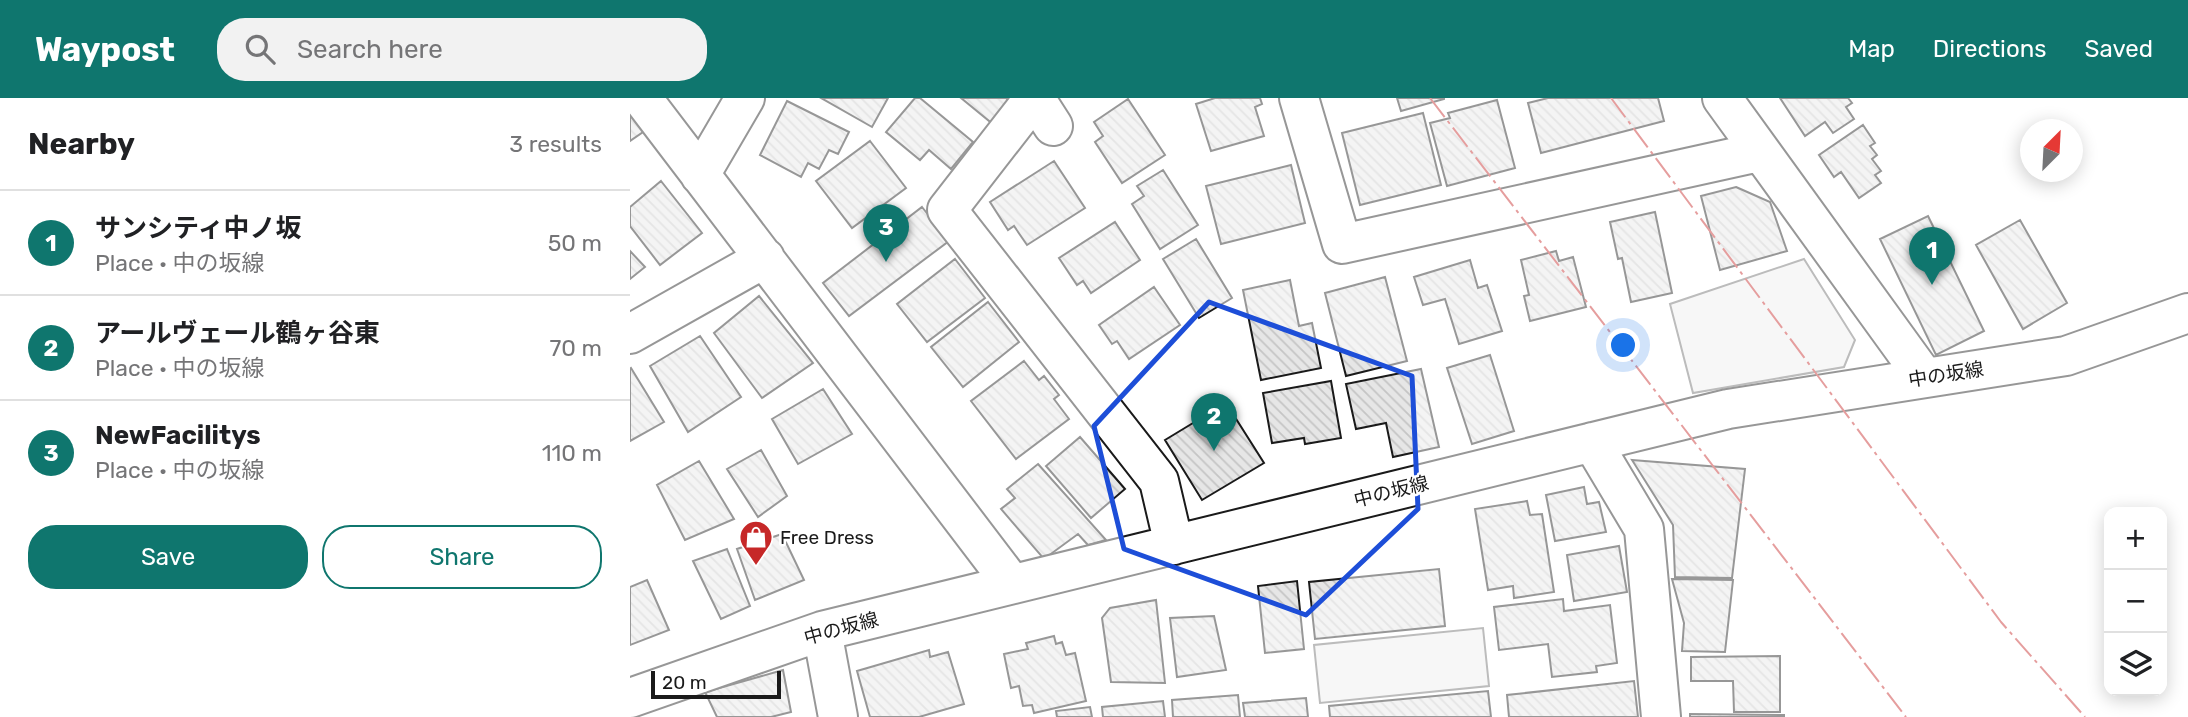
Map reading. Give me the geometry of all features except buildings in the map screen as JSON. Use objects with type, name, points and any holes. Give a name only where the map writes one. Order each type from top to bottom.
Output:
[{"type":"street","points":[[642,98],[1012,584]]},
{"type":"street","points":[[700,175],[744,98]]},
{"type":"street","points":[[1299,98],[1342,244],[1759,152]]},
{"type":"street","points":[[1722,98],[1924,377]]},
{"type":"street","points":[[1040,107],[947,210],[1159,481],[1174,545]]},
{"type":"street","points":[[630,334],[765,258]]},
{"type":"street","name":"中の坂線","points":[[630,698],[822,631],[1012,584],[1728,409],[2066,356],[2175,318]]},
{"type":"street","points":[[1591,442],[1644,529],[1661,717]]},
{"type":"street","points":[[822,631],[838,717]]},
{"type":"highlighted area","points":[[1209,302],[1412,376],[1418,509],[1306,615],[1124,549],[1094,426]]},
{"type":"shaded area","points":[[1804,259],[1855,340],[1844,367],[1693,393],[1670,304]]},
{"type":"shaded area","points":[[1483,628],[1489,686],[1320,703],[1314,645]]},
{"type":"power","points":[[1430,98],[1906,717]]},
{"type":"power","points":[[1611,98],[2001,622],[2085,717]]},
{"type":"place","name":"NewFacilitys","points":[[886,262]]},
{"type":"place","name":"サンシティ中ノ坂","points":[[1932,285]]},
{"type":"place","name":"アールヴェール鶴ヶ谷東","points":[[1214,451]]},
{"type":"place","name":"Free Dress","points":[[756,567]]}]
